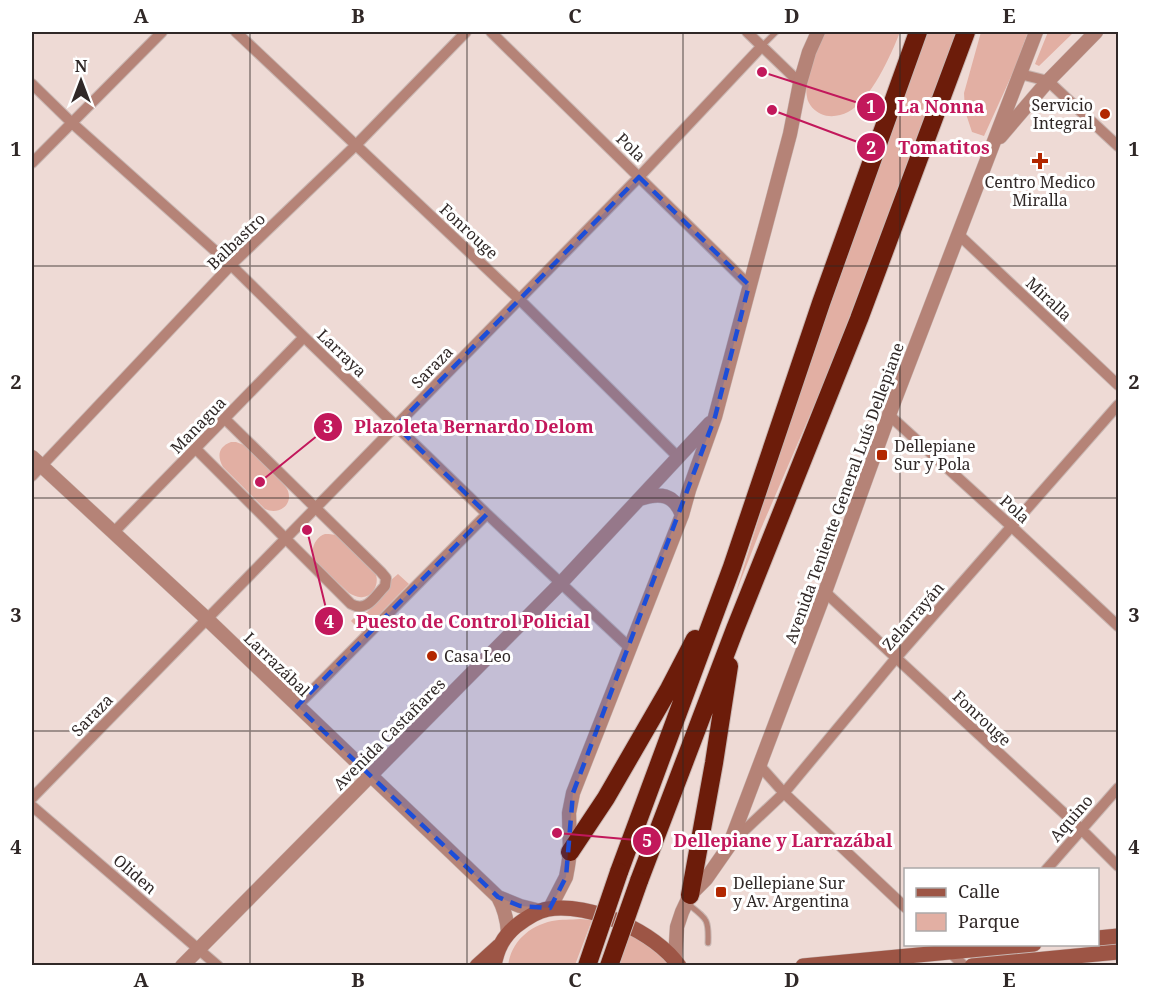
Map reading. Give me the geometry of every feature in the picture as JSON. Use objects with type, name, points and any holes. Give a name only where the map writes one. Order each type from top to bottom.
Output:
[{"type":"highway","points":[[587,966],[619,872],[732,567],[821,303],[918,32]]},
{"type":"highway","points":[[609,966],[735,629],[860,319],[966,32]]},
{"type":"highway","points":[[570,852],[606,798],[669,689],[732,567]]},
{"type":"highway","points":[[688,899],[714,762],[735,629]]},
{"type":"main road","points":[[477,966],[499,946],[508,932],[524,919],[545,910],[575,909],[597,913],[639,931],[658,944],[677,962]]},
{"type":"main road","points":[[1099,938],[1119,936]]},
{"type":"main road","points":[[494,966],[499,946]]},
{"type":"main road","points":[[803,966],[946,948],[1007,946]]},
{"type":"main road","points":[[972,966],[1119,952]]},
{"type":"street","points":[[32,163],[162,32]]},
{"type":"street","name":"Fonrouge","points":[[236,32],[519,298],[678,458]]},
{"type":"street","name":"Balbastro","points":[[35,466],[231,265],[356,145],[466,32]]},
{"type":"street","name":"Pola","points":[[490,32],[749,285]]},
{"type":"street","points":[[747,32],[800,83]]},
{"type":"street","points":[[545,910],[566,877],[570,852],[569,813],[573,794],[682,515],[715,417],[794,118],[800,83],[809,52],[818,32]]},
{"type":"street","name":"Avenida Teniente General Luís Dellepiane","points":[[677,962],[677,927],[682,912],[688,899],[706,879],[729,846],[889,415],[1036,32]]},
{"type":"street","points":[[991,147],[1048,81],[1096,32]]},
{"type":"street","name":"Saraza","points":[[32,798],[639,177],[762,46]]},
{"type":"street","points":[[1020,74],[1048,81],[1119,146]]},
{"type":"street","name":"Larraya","points":[[32,84],[72,123],[231,265],[487,514],[630,648]]},
{"type":"street","name":"Miralla","points":[[958,234],[1119,385]]},
{"type":"street","name":"Managua","points":[[113,533],[304,337]]},
{"type":"street","name":"Zelarrayán","points":[[729,846],[784,793],[896,658],[1119,405]]},
{"type":"street","name":"Pola","points":[[889,415],[1119,626]]},
{"type":"street","name":"Avenida Castañares","points":[[183,966],[561,583],[715,417]]},
{"type":"street","points":[[196,449],[351,604],[365,606],[385,586],[386,578],[381,572],[225,419]]},
{"type":"street","name":"Larrazábal","points":[[35,466],[207,619],[498,897],[519,906],[545,910]]},
{"type":"street","points":[[640,499],[658,494],[666,496],[679,507],[682,515]]},
{"type":"street","points":[[297,706],[487,514]]},
{"type":"street","name":"Fonrouge","points":[[825,592],[1119,866]]},
{"type":"street","points":[[760,766],[784,793],[904,906]]},
{"type":"street","name":"Aquino","points":[[1048,868],[1119,788]]},
{"type":"street","name":"Oliden","points":[[32,806],[218,966]]},
{"type":"street","name":"Larrazábal","points":[[498,897],[507,920],[508,932]]},
{"type":"street","points":[[946,948],[964,966],[980,947]]},
{"type":"lane","name":"Saraza","points":[[762,46],[776,32]]},
{"type":"lane","points":[[688,899],[704,916],[708,925],[708,943]]},
{"type":"highlighted area","points":[[639,177],[749,285],[715,417],[573,793],[566,877],[550,908],[520,906],[498,897],[297,706],[487,514],[396,426]]},
{"type":"green space","points":[[825,32],[900,32],[886,64],[865,98],[842,115],[828,116],[816,111],[810,105],[807,97],[809,73]]},
{"type":"green space","points":[[928,32],[956,32],[831,366],[735,595],[785,430],[906,86]]},
{"type":"green space","points":[[981,32],[1028,32],[1015,68],[984,136],[972,132],[965,111],[964,93]]},
{"type":"green space","points":[[1048,32],[1074,32],[1039,66],[1035,64]]},
{"type":"green space","points":[[231,442],[244,445],[286,487],[289,496],[283,508],[275,511],[265,509],[223,467],[220,452],[223,446]]},
{"type":"green space","points":[[325,534],[339,537],[374,572],[377,582],[370,594],[359,597],[349,593],[316,561],[313,547]]},
{"type":"green space","points":[[398,574],[409,584],[362,632],[351,621],[367,612],[389,589],[391,580]]},
{"type":"green space","points":[[592,920],[575,965],[508,966],[517,943],[529,931],[552,921]]},
{"type":"green space","points":[[630,933],[667,959],[670,966],[618,966]]},
{"type":"place","name":"La Nonna","points":[[762,72]]},
{"type":"place","name":"Tomatitos","points":[[772,110]]},
{"type":"place","name":"Servicio Integral","points":[[1105,114]]},
{"type":"place","name":"Centro Medico Miralla","points":[[1040,161]]},
{"type":"place","name":"Dellepiane Sur y Pola","points":[[882,455]]},
{"type":"place","name":"Plazoleta Bernardo Delom","points":[[260,482]]},
{"type":"place","name":"Puesto de Control Policial","points":[[307,530]]},
{"type":"place","name":"Casa Leo","points":[[432,656]]},
{"type":"place","name":"Dellepiane y Larrazábal","points":[[557,833]]},
{"type":"place","name":"Dellepiane Sur y Av. Argentina","points":[[721,892]]}]
